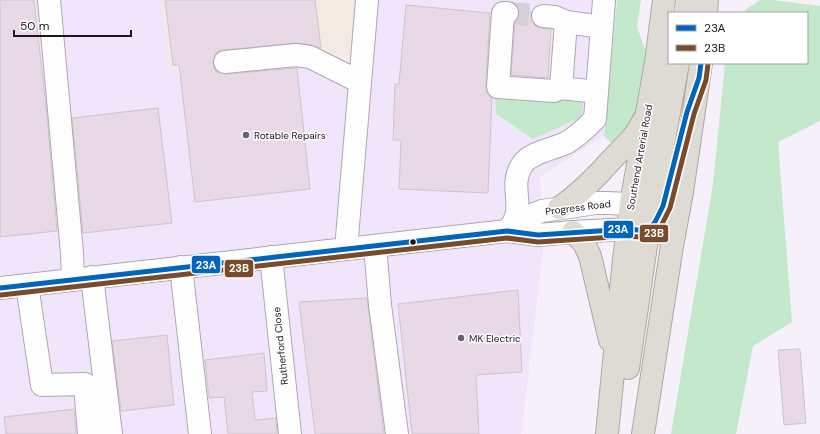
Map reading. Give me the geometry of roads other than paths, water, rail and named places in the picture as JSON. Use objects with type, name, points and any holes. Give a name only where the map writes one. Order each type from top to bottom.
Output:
[{"type":"highway","name":"Southend Arterial Road","points":[[644,434],[674,235],[656,206],[648,110],[664,0]]},
{"type":"highway","points":[[685,12],[687,0]]},
{"type":"highway","points":[[706,12],[707,0]]},
{"type":"highway","points":[[656,206],[664,146],[678,64]]},
{"type":"highway","points":[[608,434],[615,361],[638,230],[656,206],[700,71]]},
{"type":"highway","points":[[550,210],[579,193],[632,139],[640,127],[648,110]]},
{"type":"highway","points":[[618,434],[638,230]]},
{"type":"highway","points":[[573,232],[584,243],[590,256],[615,361]]},
{"type":"street","points":[[49,0],[72,252],[82,278],[111,434]]},
{"type":"street","points":[[346,249],[368,0]]},
{"type":"street","points":[[507,232],[513,225],[517,216],[518,206],[516,188],[518,173],[523,163],[539,152],[566,143],[585,130],[594,119],[604,0]]},
{"type":"street","points":[[507,13],[503,13],[498,87],[554,91],[561,88],[597,92]]},
{"type":"street","points":[[543,16],[555,17],[566,22],[602,27]]},
{"type":"street","points":[[561,88],[566,22]]},
{"type":"street","points":[[225,62],[296,55],[310,57],[360,82]]},
{"type":"street","points":[[517,195],[519,202],[527,210],[534,212],[550,210]]},
{"type":"street","name":"Progress Road","points":[[507,232],[532,215],[550,210],[607,203],[656,206]]},
{"type":"street","name":"Progress Road","points":[[0,288],[507,232],[538,235],[573,232],[638,230],[674,235]]},
{"type":"street","points":[[375,246],[380,305],[397,434]]},
{"type":"street","name":"Rutherford Close","points":[[271,257],[290,434]]},
{"type":"street","points":[[181,267],[200,434]]},
{"type":"street","points":[[27,284],[42,385],[85,384],[89,434]]},
{"type":"tunnel","points":[[507,13],[543,16]]},
{"type":"place","name":"Rotable Repairs","points":[[246,135]]},
{"type":"place","name":"MK Electric","points":[[461,338]]}]
